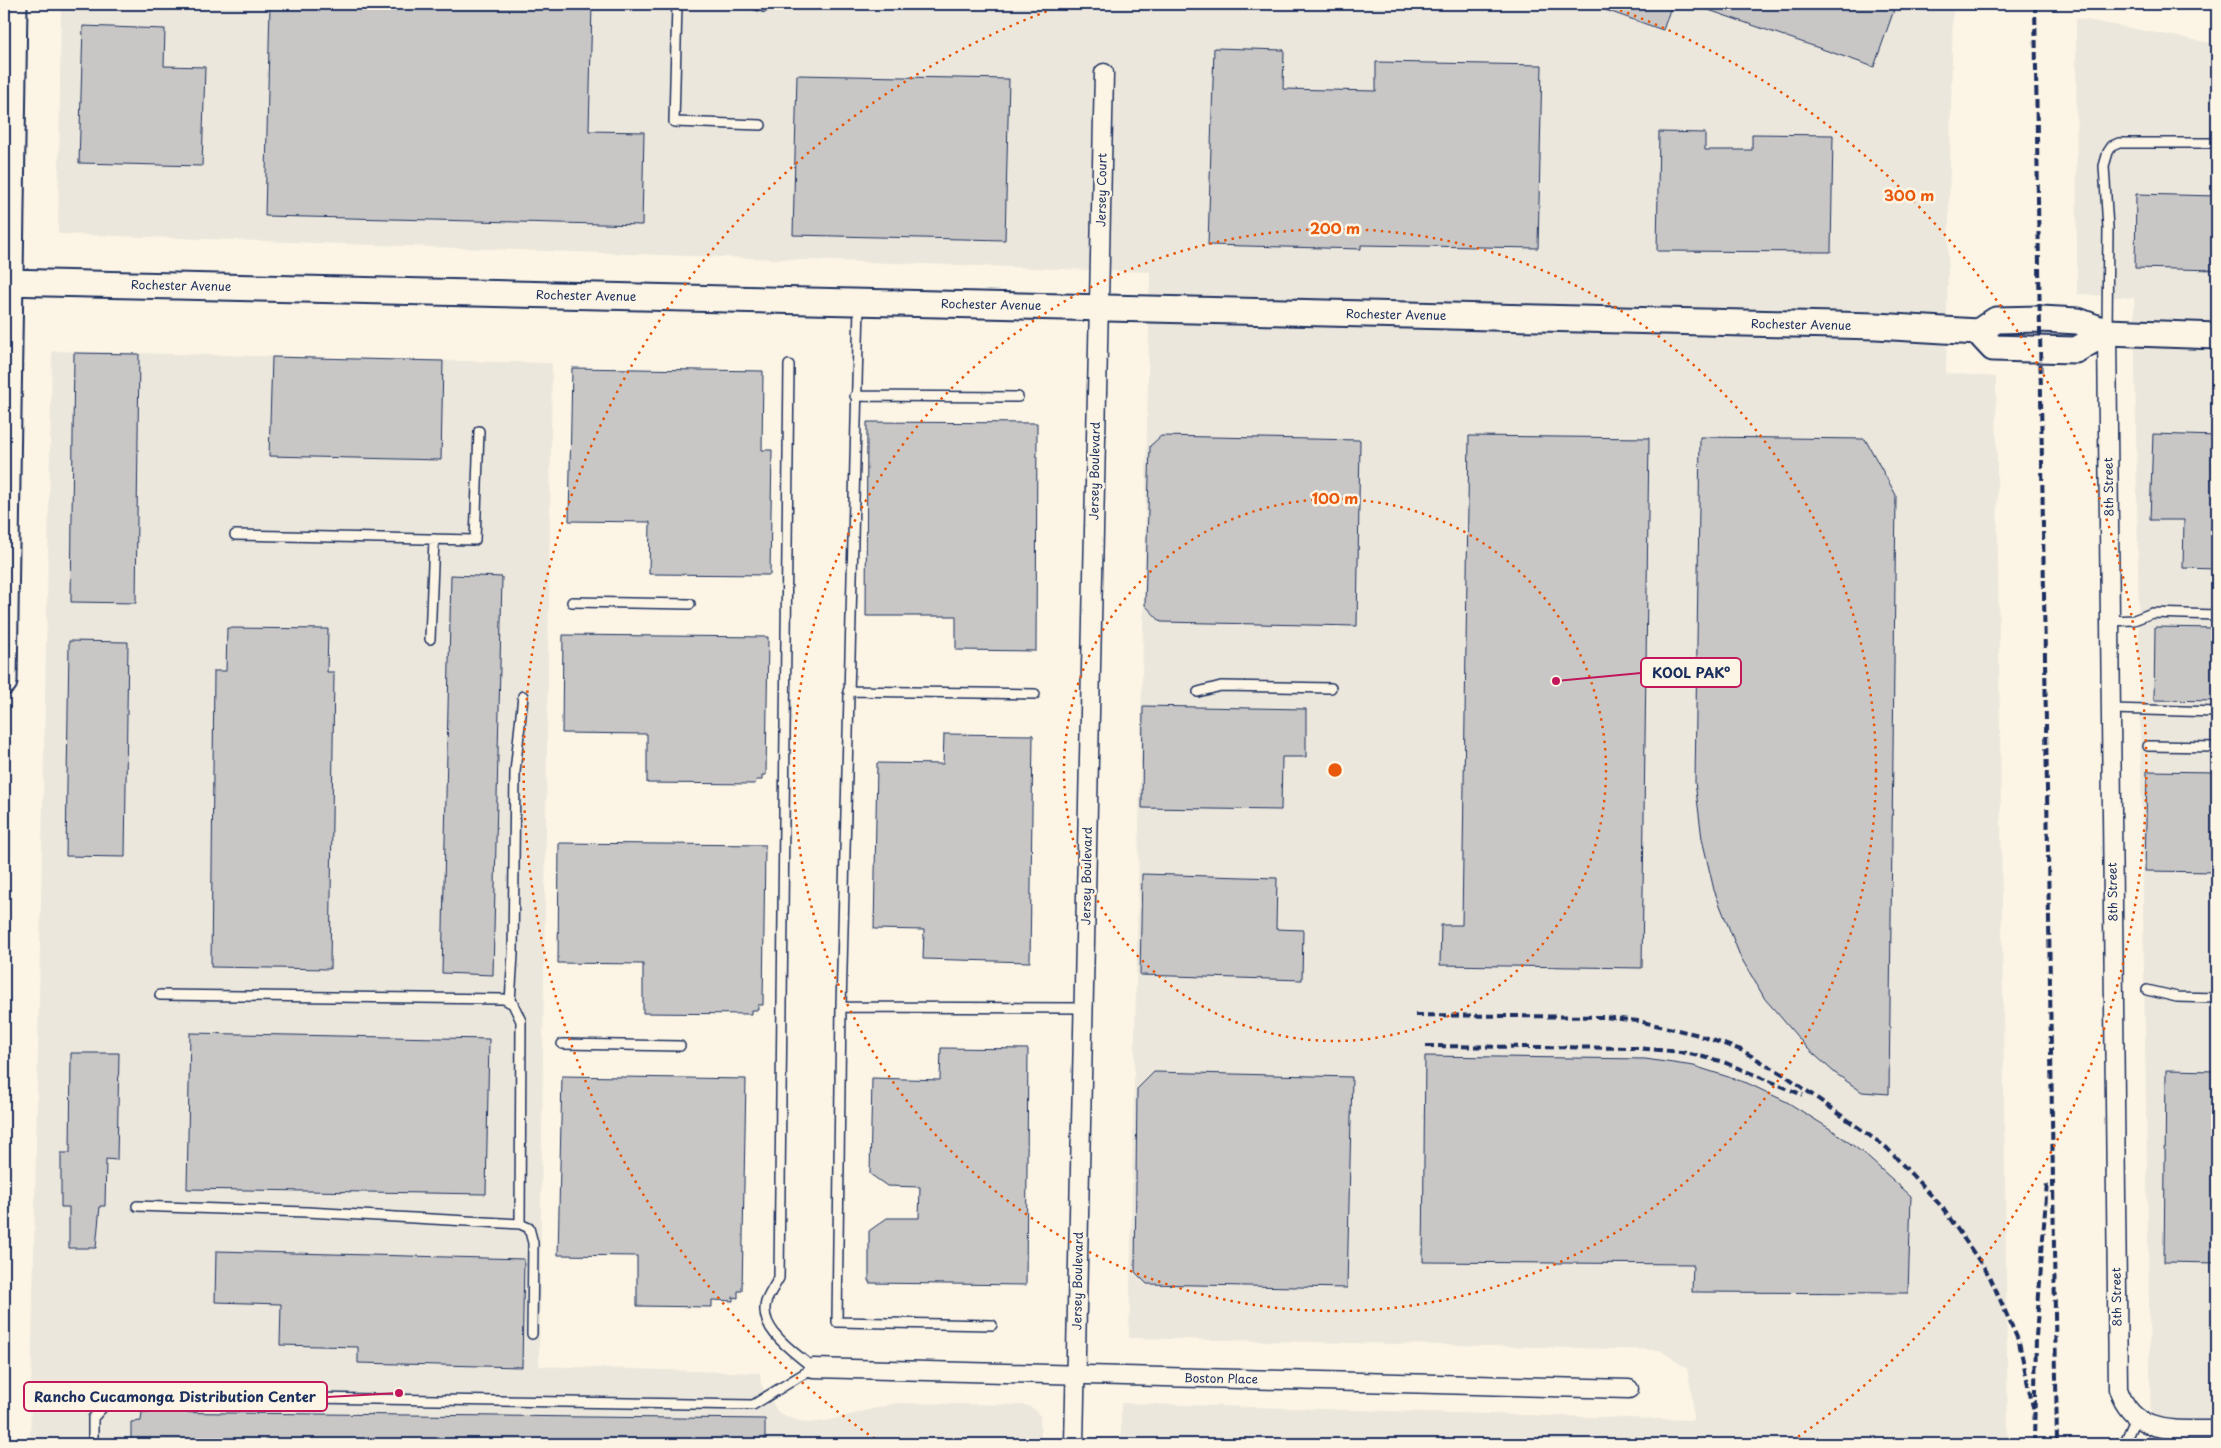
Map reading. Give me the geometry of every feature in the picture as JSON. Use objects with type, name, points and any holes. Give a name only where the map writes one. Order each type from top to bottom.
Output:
[{"type":"main road","points":[[4,682],[7,282],[14,4]]},
{"type":"main road","name":"Rochester Avenue","points":[[7,282],[1876,326],[1978,332],[1996,320],[2041,319],[2078,321],[2107,332],[2217,336]]},
{"type":"street","name":"Jersey Court","points":[[1099,308],[1104,73]]},
{"type":"street","name":"Jersey Boulevard","points":[[1074,1444],[1099,308]]},
{"type":"street","name":"8th Street","points":[[2107,332],[2118,1389],[2124,1405],[2136,1417]]},
{"type":"street","name":"Boston Place","points":[[813,1368],[1630,1389]]},
{"type":"street","points":[[2136,1417],[2151,1427],[2217,1430]]},
{"type":"lane","points":[[677,4],[674,122],[761,125]]},
{"type":"lane","points":[[754,4],[764,7]]},
{"type":"lane","points":[[2107,332],[2108,228],[2104,166],[2108,152],[2112,146],[2119,143],[2217,143]]},
{"type":"lane","points":[[859,302],[855,396],[841,1007],[837,1322],[992,1325]]},
{"type":"lane","points":[[93,1444],[93,1418],[110,1398],[130,1395],[753,1405],[813,1368],[775,1335],[765,1318],[766,1302],[779,1278],[789,365]]},
{"type":"lane","points":[[855,396],[1018,398]]},
{"type":"lane","points":[[235,535],[475,540],[479,431]]},
{"type":"lane","points":[[430,639],[434,539]]},
{"type":"lane","points":[[572,602],[690,604]]},
{"type":"lane","points":[[2110,621],[2134,620],[2152,613],[2217,615]]},
{"type":"lane","points":[[1198,692],[1221,686],[1331,688]]},
{"type":"lane","points":[[848,691],[1035,694]]},
{"type":"lane","points":[[510,1002],[513,954],[515,772],[523,696]]},
{"type":"lane","points":[[2111,709],[2217,712]]},
{"type":"lane","points":[[2148,746],[2217,747]]},
{"type":"lane","points":[[2147,990],[2177,997],[2217,998]]},
{"type":"lane","points":[[160,995],[504,998],[513,1004],[521,1021],[520,1224]]},
{"type":"lane","points":[[841,1007],[1084,1008]]},
{"type":"lane","points":[[562,1044],[680,1046]]},
{"type":"lane","points":[[137,1206],[520,1224],[529,1228],[534,1242],[532,1334]]},
{"type":"lane","points":[[2124,1444],[2136,1417]]},
{"type":"shaded area","points":[[61,4],[1953,4],[1946,373],[1996,377],[2008,1444],[1121,1444],[1121,1403],[1693,1420],[1692,1394],[1687,1369],[1660,1350],[1129,1338],[1150,272],[58,234]]},
{"type":"shaded area","points":[[2076,18],[2217,44],[2217,1444],[2151,1444],[2134,298],[2077,294]]},
{"type":"shaded area","points":[[52,351],[552,363],[539,1366],[760,1373],[761,1384],[778,1412],[786,1417],[808,1423],[826,1421],[896,1403],[1026,1405],[1034,1409],[1040,1416],[1041,1444],[30,1444]]},
{"type":"building","points":[[270,4],[592,4],[589,131],[644,132],[642,225],[265,216]]},
{"type":"building","points":[[1595,4],[1672,4],[1663,30],[1594,6]]},
{"type":"building","points":[[1697,4],[1896,4],[1874,67],[1697,6]]},
{"type":"building","points":[[83,26],[165,29],[164,66],[205,67],[202,166],[79,163]]},
{"type":"building","points":[[1214,48],[1284,50],[1283,89],[1376,91],[1376,62],[1542,65],[1538,248],[1361,245],[1361,249],[1208,245]]},
{"type":"building","points":[[797,75],[1009,79],[1005,240],[793,235]]},
{"type":"building","points":[[1659,132],[1705,133],[1705,150],[1752,150],[1752,134],[1833,135],[1831,252],[1657,251]]},
{"type":"building","points":[[2136,194],[2217,196],[2217,270],[2135,268]]},
{"type":"building","points":[[74,353],[139,354],[136,603],[71,602]]},
{"type":"building","points":[[272,357],[443,361],[441,460],[269,456]]},
{"type":"building","points":[[572,368],[763,371],[762,450],[772,450],[770,575],[649,574],[650,522],[569,521]]},
{"type":"building","points":[[867,422],[1037,423],[1036,651],[956,650],[956,616],[866,616]]},
{"type":"building","points":[[2153,434],[2217,436],[2217,569],[2183,568],[2184,520],[2150,520]]},
{"type":"building","points":[[1161,436],[1360,440],[1357,626],[1161,622],[1145,605],[1150,446]]},
{"type":"building","points":[[1469,436],[1649,438],[1642,968],[1440,965],[1441,925],[1462,925]]},
{"type":"building","points":[[1700,437],[1865,439],[1896,495],[1889,1094],[1862,1092],[1835,1073],[1807,1048],[1765,999],[1740,956],[1714,890],[1702,839],[1695,782]]},
{"type":"building","points":[[451,575],[502,577],[493,975],[442,973]]},
{"type":"building","points":[[2155,627],[2217,628],[2217,701],[2154,700]]},
{"type":"building","points":[[227,628],[328,629],[327,672],[334,672],[330,969],[211,967],[214,671],[226,671]]},
{"type":"building","points":[[563,635],[768,637],[766,775],[762,775],[762,780],[756,780],[755,784],[647,783],[647,734],[562,733]]},
{"type":"building","points":[[69,641],[128,642],[125,857],[66,856]]},
{"type":"building","points":[[1143,706],[1306,709],[1306,757],[1282,757],[1281,810],[1142,808]]},
{"type":"building","points":[[944,734],[1033,735],[1030,962],[923,959],[924,930],[874,929],[877,763],[943,764]]},
{"type":"building","points":[[2147,771],[2217,772],[2217,872],[2145,871]]},
{"type":"building","points":[[559,843],[765,845],[763,1005],[758,1005],[758,1010],[751,1010],[751,1014],[643,1013],[643,964],[558,963]]},
{"type":"building","points":[[1142,874],[1277,878],[1276,929],[1303,930],[1302,980],[1140,975]]},
{"type":"building","points":[[190,1033],[489,1039],[486,1194],[187,1189]]},
{"type":"building","points":[[941,1048],[1028,1049],[1026,1285],[869,1283],[869,1231],[887,1218],[919,1218],[920,1187],[887,1186],[870,1174],[872,1078],[940,1080]]},
{"type":"building","points":[[71,1053],[119,1053],[117,1160],[106,1159],[105,1206],[100,1206],[96,1248],[69,1248],[69,1207],[61,1207],[61,1153],[70,1153]]},
{"type":"building","points":[[1425,1056],[1645,1059],[1694,1066],[1747,1083],[1787,1102],[1835,1132],[1863,1153],[1911,1196],[1908,1293],[1692,1292],[1693,1264],[1423,1262]]},
{"type":"building","points":[[2166,1070],[2217,1071],[2217,1263],[2164,1262]]},
{"type":"building","points":[[1154,1072],[1352,1077],[1347,1288],[1147,1284],[1135,1272],[1137,1089]]},
{"type":"building","points":[[562,1076],[746,1079],[742,1291],[738,1291],[738,1298],[733,1297],[733,1301],[712,1300],[712,1307],[637,1306],[637,1256],[558,1255]]},
{"type":"building","points":[[216,1251],[524,1259],[522,1367],[358,1363],[358,1347],[280,1345],[281,1304],[215,1302]]},
{"type":"building","points":[[142,1412],[765,1419],[765,1444],[131,1444],[131,1422],[141,1421]]},
{"type":"railway","points":[[2035,4],[2057,1444]]},
{"type":"railway","points":[[1415,1015],[1604,1017],[1638,1021],[1695,1034],[1741,1050],[1786,1076],[1887,1148],[1942,1207],[1989,1275],[2019,1342],[2034,1412]]},
{"type":"railway","points":[[1426,1046],[1637,1048],[1681,1052],[1721,1061],[1803,1095]]},
{"type":"railway","points":[[2034,1444],[2036,1337],[2047,1182]]},
{"type":"place","name":"KOOL PAK°","points":[[1556,681]]},
{"type":"place","name":"Rancho Cucamonga Distribution Center","points":[[399,1393]]}]
